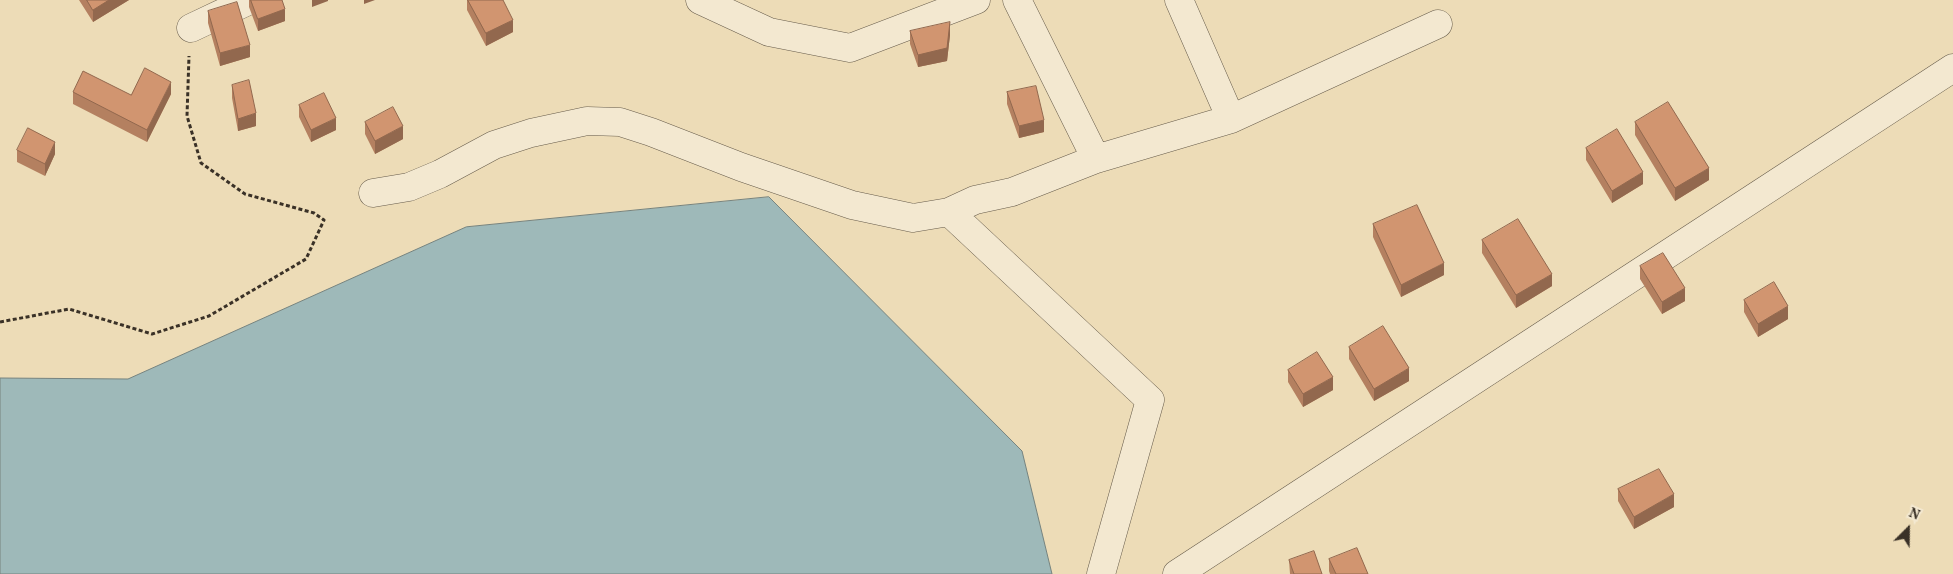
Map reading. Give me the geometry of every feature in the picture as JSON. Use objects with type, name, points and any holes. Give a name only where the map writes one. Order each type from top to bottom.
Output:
[{"type":"street","points":[[191,28],[250,0]]},
{"type":"street","points":[[700,0],[768,32],[850,48],[976,0]]},
{"type":"street","points":[[1018,0],[1096,159]]},
{"type":"street","points":[[1179,0],[1231,119]]},
{"type":"street","points":[[373,193],[409,187],[440,174],[494,146],[531,133],[587,121],[604,121],[620,122],[651,132],[742,167],[852,205],[913,218],[949,212],[975,200],[1012,192],[1096,159],[1231,119],[1438,24]]},
{"type":"street","points":[[1177,574],[1953,68]]},
{"type":"street","points":[[949,212],[1150,400],[1101,574]]},
{"type":"path","points":[[0,322],[69,309],[152,334],[209,316],[306,259],[324,220],[314,213],[245,194],[201,163],[187,116],[187,71],[191,28]]},
{"type":"water","points":[[769,197],[1022,451],[1052,574],[0,574],[0,378],[128,379],[466,227]]},
{"type":"building","points":[[87,0],[109,0],[93,10]]},
{"type":"building","points":[[251,0],[282,0],[285,9],[258,19]]},
{"type":"building","points":[[468,0],[503,0],[513,20],[486,33]]},
{"type":"building","points":[[237,2],[250,45],[220,53],[208,11]]},
{"type":"building","points":[[950,22],[947,48],[918,55],[910,31]]},
{"type":"building","points":[[145,68],[171,82],[147,130],[73,92],[83,71],[131,95]]},
{"type":"building","points":[[249,80],[256,113],[238,119],[232,85]]},
{"type":"building","points":[[1036,86],[1044,120],[1019,126],[1007,92]]},
{"type":"building","points":[[324,93],[336,118],[311,130],[299,105]]},
{"type":"building","points":[[1668,102],[1709,168],[1675,188],[1635,122]]},
{"type":"building","points":[[393,107],[403,126],[375,141],[365,122]]},
{"type":"building","points":[[28,128],[55,142],[45,164],[17,150]]},
{"type":"building","points":[[1617,129],[1643,172],[1612,191],[1586,148]]},
{"type":"building","points":[[1417,205],[1444,263],[1401,285],[1373,224]]},
{"type":"building","points":[[1518,219],[1552,274],[1516,295],[1482,240]]},
{"type":"building","points":[[1663,253],[1685,288],[1662,302],[1640,266]]},
{"type":"building","points":[[1774,282],[1788,306],[1758,324],[1744,300]]},
{"type":"building","points":[[1383,326],[1409,368],[1374,389],[1349,347]]},
{"type":"building","points":[[1317,352],[1333,377],[1303,394],[1288,370]]},
{"type":"building","points":[[1659,469],[1674,494],[1634,517],[1618,489]]},
{"type":"building","points":[[1357,548],[1368,574],[1336,574],[1329,559]]},
{"type":"building","points":[[1314,551],[1322,574],[1294,574],[1289,560]]}]
